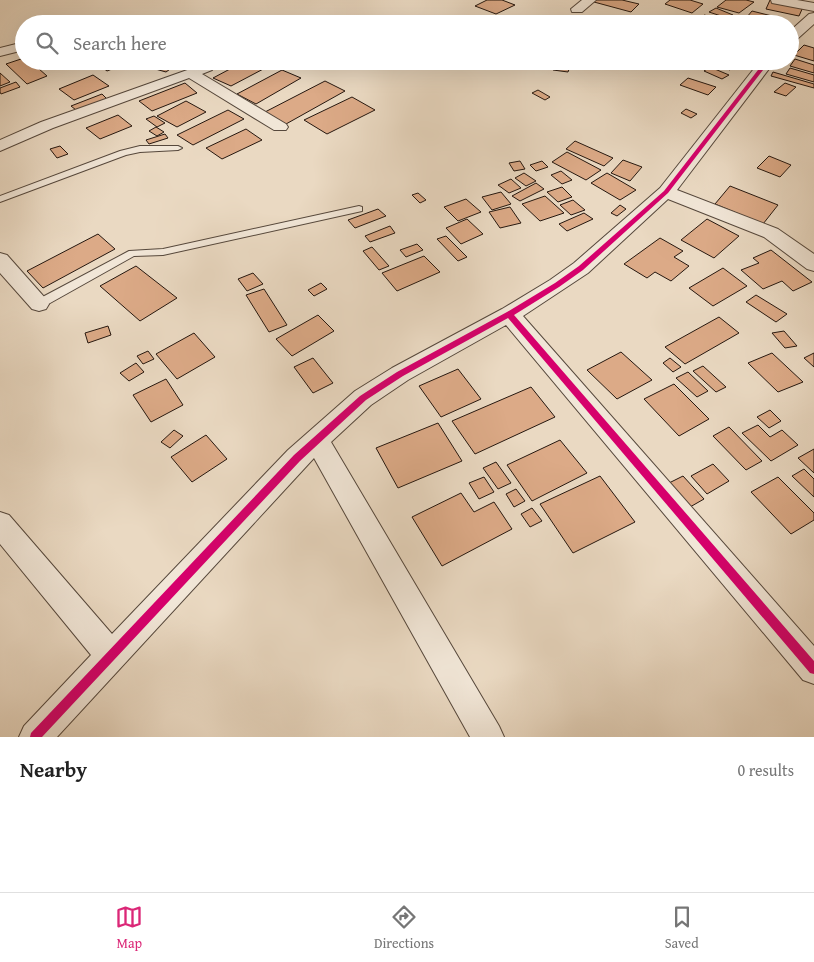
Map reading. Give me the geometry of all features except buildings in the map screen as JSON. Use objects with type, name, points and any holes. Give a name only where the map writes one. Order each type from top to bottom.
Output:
[{"type":"street","points":[[577,9],[590,0]]},
{"type":"street","points":[[777,0],[814,7]]},
{"type":"street","points":[[799,30],[814,17]]},
{"type":"street","points":[[0,52],[15,48]]},
{"type":"street","points":[[0,146],[47,125],[197,70]]},
{"type":"street","points":[[35,737],[297,458],[363,398],[400,374],[509,314],[581,268],[666,192],[761,70]]},
{"type":"street","points":[[191,72],[280,127]]},
{"type":"street","points":[[666,192],[771,233],[814,264]]},
{"type":"street","points":[[0,260],[39,304]]},
{"type":"street","points":[[509,314],[814,669]]},
{"type":"street","points":[[316,441],[488,737]]},
{"type":"street","points":[[0,524],[111,656]]},
{"type":"lane","points":[[0,199],[123,153],[140,149],[178,148]]},
{"type":"lane","points":[[39,304],[132,253],[163,252],[359,209]]},
{"type":"cycle path","points":[[35,737],[297,458],[363,398],[400,374],[509,314],[581,268],[666,192],[761,70]]},
{"type":"cycle path","points":[[509,314],[814,669]]}]
